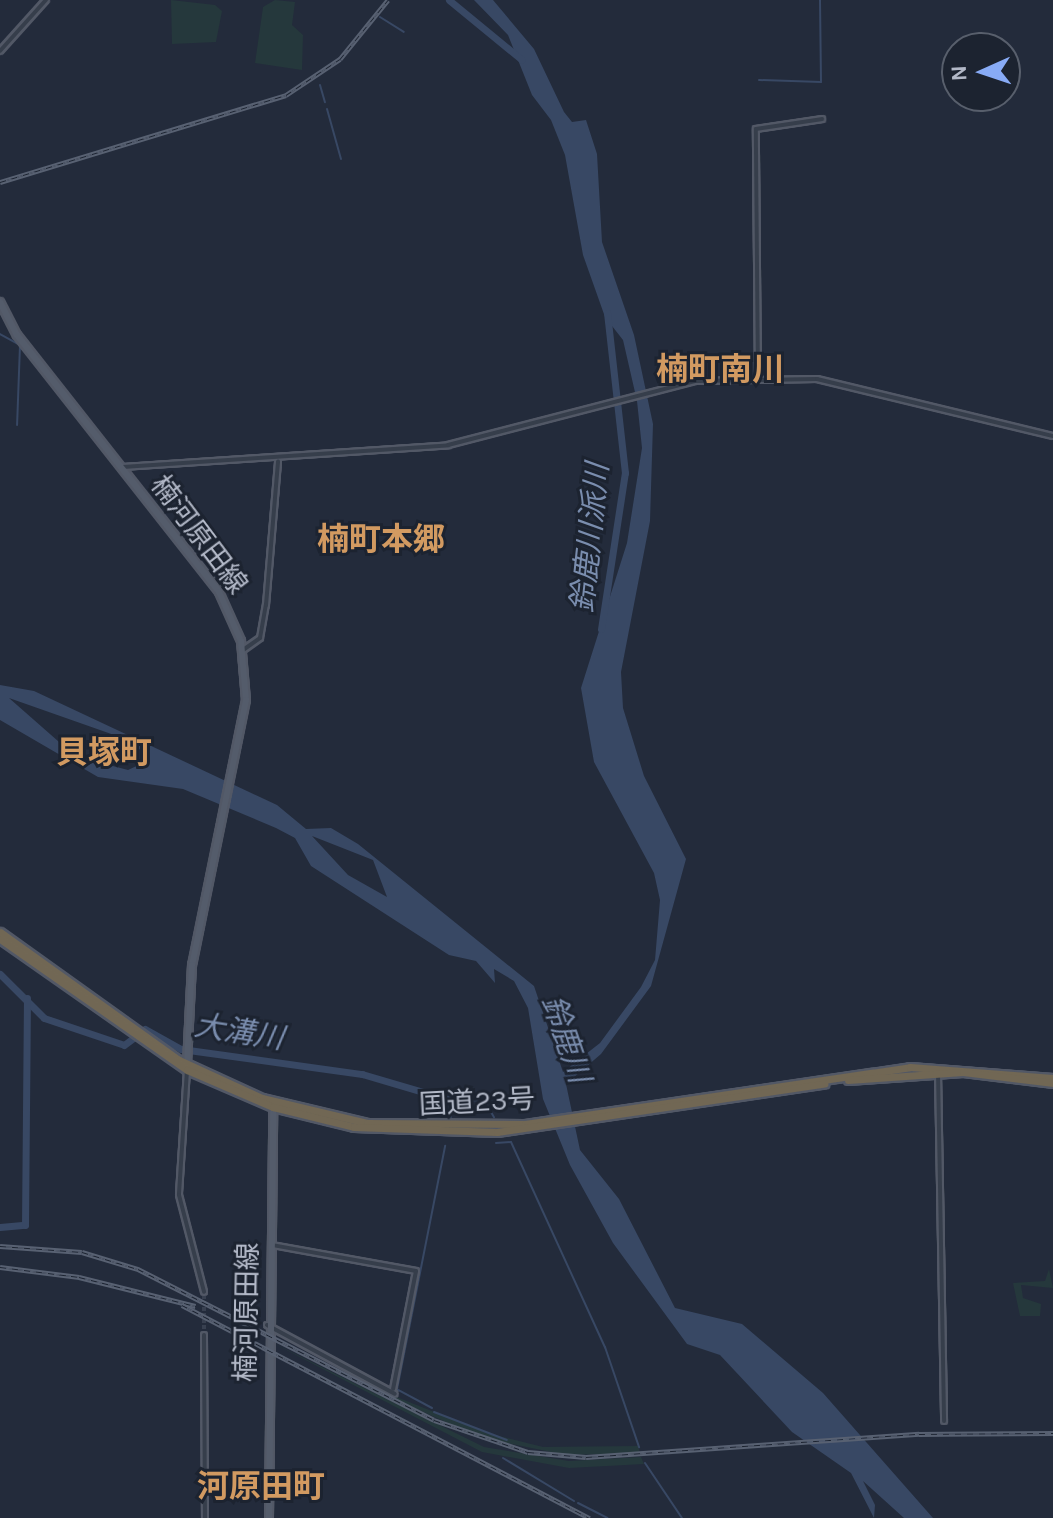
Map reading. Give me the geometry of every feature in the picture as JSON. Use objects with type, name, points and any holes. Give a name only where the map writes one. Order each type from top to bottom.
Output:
[{"type":"highway","name":"国道23号","points":[[0,932],[138,1038]]},
{"type":"highway","name":"国道23号","points":[[0,939],[138,1038],[187,1059],[262,1098],[346,1120],[435,1128],[525,1126]]},
{"type":"highway","name":"国道23号","points":[[187,1059],[273,1107],[395,1132],[525,1126],[938,1069],[1053,1080]]},
{"type":"main road","name":"楠河原田線","points":[[0,302],[121,467],[219,592],[243,650],[247,691],[192,965],[187,1059]]},
{"type":"main road","name":"楠河原田線","points":[[269,1518],[267,1325],[273,1107]]},
{"type":"street","points":[[0,51],[46,0]]},
{"type":"street","points":[[758,380],[756,129],[822,119]]},
{"type":"street","points":[[121,467],[278,461],[456,444],[660,387],[758,380],[824,381],[1053,436]]},
{"type":"street","points":[[243,650],[260,638],[266,605],[278,461]]},
{"type":"street","points":[[187,1059],[179,1195],[204,1292]]},
{"type":"street","points":[[938,1069],[944,1421]]},
{"type":"street","points":[[267,1325],[394,1391],[416,1271],[269,1245]]},
{"type":"street","points":[[204,1335],[205,1518]]},
{"type":"green space","points":[[171,0],[215,5],[222,11],[216,42],[172,44]]},
{"type":"green space","points":[[275,0],[295,2],[292,25],[303,35],[302,70],[255,63],[263,7]]},
{"type":"green space","points":[[1049,1269],[1053,1288],[1021,1285],[1023,1298],[1041,1304],[1040,1316],[1020,1316],[1013,1283],[1045,1281]]},
{"type":"green space","points":[[273,1331],[394,1396],[487,1433],[543,1447],[638,1446],[640,1453],[566,1455],[482,1438],[394,1399]]},
{"type":"green space","points":[[271,1342],[484,1447],[569,1461],[641,1457],[644,1464],[569,1468],[482,1452]]},
{"type":"water","points":[[474,0],[493,0],[534,49],[564,112],[572,122],[586,120],[597,154],[602,242],[634,335],[653,424],[650,521],[621,672],[623,708],[644,776],[686,859],[651,986],[601,1054],[566,1084],[580,1150],[619,1199],[675,1308],[742,1324],[823,1393],[933,1518],[904,1518],[863,1481],[875,1505],[874,1518],[851,1473],[792,1432],[720,1355],[687,1344],[613,1243],[570,1165],[543,1099],[528,1008],[514,981],[494,969],[495,983],[476,961],[449,955],[311,866],[295,838],[276,828],[183,789],[98,777],[0,720],[0,685],[34,691],[277,805],[306,829],[331,828],[358,844],[534,986],[563,1072],[600,1043],[641,987],[655,960],[660,900],[654,873],[594,762],[581,688],[627,543],[642,448],[637,401],[623,340],[605,317],[583,255],[565,155],[551,120],[532,95],[508,35]],"holes":[[[9,698],[117,736],[144,752],[143,763],[128,770],[75,756]],[[312,836],[373,860],[387,897],[348,875]]]},
{"type":"waterway","name":"鈴鹿川派川","points":[[449,0],[522,60]]},
{"type":"waterway","points":[[759,80],[821,82],[820,0]]},
{"type":"waterway","points":[[380,17],[404,32]]},
{"type":"waterway","points":[[320,85],[325,102]]},
{"type":"waterway","points":[[327,109],[341,159]]},
{"type":"waterway","name":"鈴鹿川派川","points":[[601,629],[625,473],[607,313]]},
{"type":"waterway","points":[[0,334],[20,345],[17,425]]},
{"type":"waterway","name":"大溝川","points":[[0,974],[44,1018],[124,1045],[145,1029],[181,1049],[362,1074],[454,1101]]},
{"type":"waterway","points":[[0,1227],[25,1225],[27,998]]},
{"type":"waterway","points":[[450,1121],[454,1101],[484,1100],[494,1117]]},
{"type":"waterway","points":[[496,1143],[511,1142],[605,1347],[639,1447]]},
{"type":"waterway","points":[[432,1408],[397,1389],[445,1146]]},
{"type":"waterway","points":[[434,1412],[507,1440]]},
{"type":"waterway","points":[[503,1458],[574,1501]]},
{"type":"waterway","points":[[645,1463],[682,1518]]},
{"type":"waterway","points":[[578,1503],[607,1518]]},
{"type":"tunnel","points":[[204,1292],[204,1335]]},
{"type":"railway","points":[[0,182],[286,95],[340,59],[388,0]]},
{"type":"railway","points":[[0,1246],[82,1252],[138,1269],[434,1420],[528,1452],[586,1457],[919,1434],[1053,1433]]},
{"type":"railway","points":[[0,1267],[79,1277],[195,1306]]},
{"type":"railway","points":[[182,1305],[590,1518]]},
{"type":"district","name":"楠町南川","points":[[720,370]]},
{"type":"district","name":"楠町本郷","points":[[381,540]]},
{"type":"district","name":"貝塚町","points":[[104,753]]},
{"type":"district","name":"河原田町","points":[[261,1487]]},
{"type":"water label","name":"鈴鹿川","points":[[566,1039]]}]
